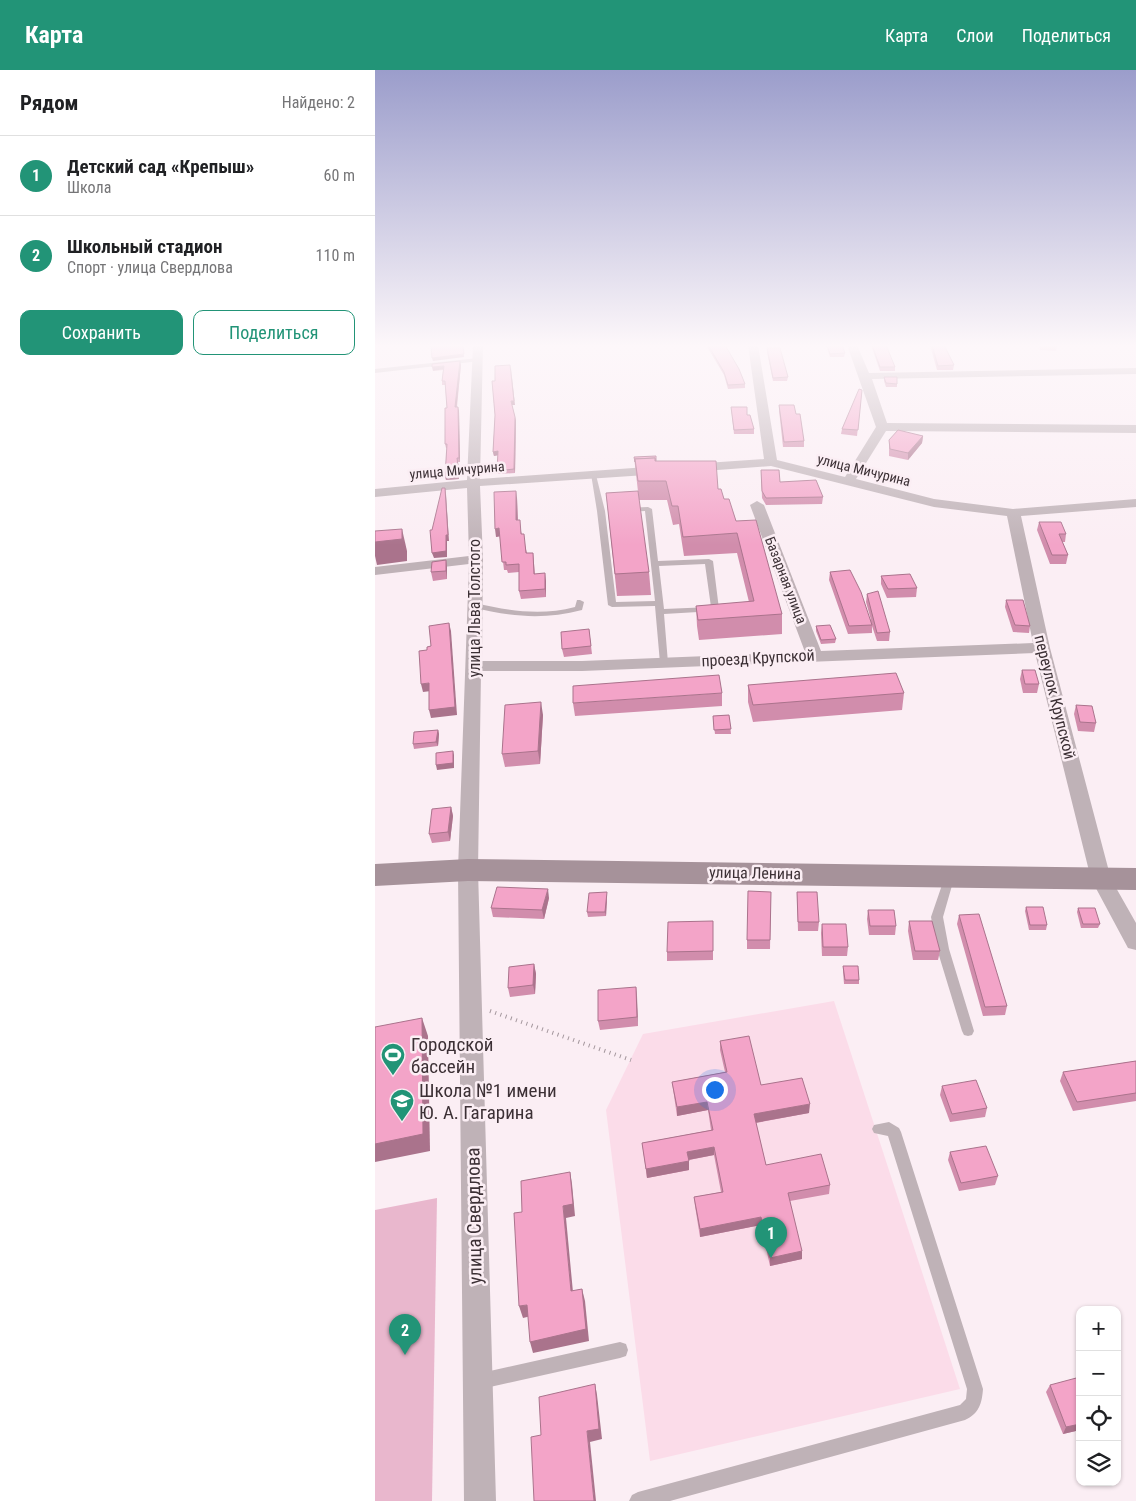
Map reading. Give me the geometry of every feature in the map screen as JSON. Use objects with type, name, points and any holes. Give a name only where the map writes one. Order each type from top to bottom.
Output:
[{"type":"main road","name":"улица Ленина","points":[[375,875],[468,870],[1136,879]]},
{"type":"street","name":"улица Льва Толстого","points":[[468,870],[474,666],[475,559],[473,483],[476,412]]},
{"type":"street","points":[[763,412],[771,462]]},
{"type":"street","points":[[877,412],[882,427]]},
{"type":"street","points":[[882,427],[1136,429]]},
{"type":"street","points":[[848,482],[882,427]]},
{"type":"street","name":"улица Мичурина","points":[[375,493],[473,483],[771,462],[933,503],[1013,513],[1136,504]]},
{"type":"street","name":"Базарная улица","points":[[757,504],[815,656]]},
{"type":"street","name":"переулок Крупской","points":[[1013,513],[1042,648],[1101,879],[1136,942]]},
{"type":"street","points":[[375,571],[475,559]]},
{"type":"street","name":"проезд Крупской","points":[[474,666],[582,666],[1042,648]]},
{"type":"street","name":"улица Свердлова","points":[[468,870],[469,1004],[480,1501]]},
{"type":"lane","points":[[593,475],[601,511],[612,605],[659,603]]},
{"type":"lane","points":[[620,510],[648,509],[664,662]]},
{"type":"lane","points":[[601,511],[611,510]]},
{"type":"lane","points":[[654,564],[709,561],[715,609],[659,612]]},
{"type":"lane","points":[[475,605],[500,612],[520,614],[564,613],[579,608],[580,602]]},
{"type":"lane","points":[[947,876],[948,882],[937,917],[943,949],[969,1031]]},
{"type":"lane","points":[[638,1501],[965,1412],[974,1402],[975,1389],[895,1136],[889,1128],[879,1129]]},
{"type":"lane","points":[[478,1382],[619,1350]]},
{"type":"path","points":[[469,1004],[631,1060]]},
{"type":"shaded area","points":[[834,1001],[960,1389],[650,1461],[606,1110],[643,1034]]},
{"type":"shaded area","points":[[437,1198],[432,1501],[375,1501],[375,1210]]},
{"type":"building","points":[[445,412],[458,412],[459,458],[457,458],[459,474],[445,476],[447,444],[445,444]]},
{"type":"building","points":[[495,412],[514,412],[514,469],[497,471],[498,451],[493,452]]},
{"type":"building","points":[[732,412],[747,412],[747,415],[750,415],[754,429],[734,430]]},
{"type":"building","points":[[780,412],[796,412],[796,414],[800,414],[804,441],[784,442]]},
{"type":"building","points":[[849,412],[860,412],[858,430],[842,429]]},
{"type":"building","points":[[898,430],[923,436],[908,453],[890,449],[889,440]]},
{"type":"building","points":[[656,456],[656,461],[655,458],[635,459],[635,462],[634,457]]},
{"type":"building","points":[[655,458],[655,461],[716,461],[718,489],[721,489],[724,499],[729,499],[736,521],[756,520],[782,614],[698,620],[696,606],[754,601],[737,533],[683,537],[678,506],[672,506],[666,481],[638,481],[635,459]]},
{"type":"building","points":[[761,470],[779,470],[780,482],[816,480],[823,497],[766,498],[762,491]]},
{"type":"building","points":[[442,488],[445,488],[448,535],[446,535],[446,551],[432,553],[430,530],[432,530]]},
{"type":"building","points":[[516,491],[516,520],[520,520],[521,534],[524,534],[526,553],[533,553],[534,574],[545,573],[545,589],[519,591],[519,564],[506,565],[506,562],[502,562],[499,528],[495,529],[494,492]]},
{"type":"building","points":[[638,491],[649,572],[615,574],[606,493]]},
{"type":"building","points":[[1039,522],[1061,522],[1066,534],[1059,534],[1068,555],[1052,555]]},
{"type":"building","points":[[402,529],[402,539],[375,542],[375,531]]},
{"type":"building","points":[[446,560],[446,571],[431,572],[432,562]]},
{"type":"building","points":[[850,570],[861,592],[872,625],[849,626],[830,572]]},
{"type":"building","points":[[910,574],[917,588],[888,589],[881,576]]},
{"type":"building","points":[[878,591],[890,632],[877,633],[867,594]]},
{"type":"building","points":[[1006,600],[1023,600],[1030,626],[1015,625]]},
{"type":"building","points":[[449,623],[455,707],[429,710],[429,683],[421,684],[419,651],[427,650],[427,647],[431,646],[429,626]]},
{"type":"building","points":[[830,625],[836,639],[821,640],[816,626]]},
{"type":"building","points":[[589,629],[591,646],[562,649],[561,632]]},
{"type":"building","points":[[1022,670],[1035,670],[1039,684],[1025,684]]},
{"type":"building","points":[[896,673],[904,693],[753,705],[748,685]]},
{"type":"building","points":[[719,675],[722,693],[573,703],[573,686]]},
{"type":"building","points":[[541,702],[538,751],[502,754],[505,705]]},
{"type":"building","points":[[1076,705],[1092,706],[1096,723],[1080,722]]},
{"type":"building","points":[[729,715],[731,729],[714,730],[713,716]]},
{"type":"building","points":[[438,730],[436,742],[413,744],[414,732]]},
{"type":"building","points":[[453,751],[453,763],[436,765],[436,753]]},
{"type":"building","points":[[451,807],[448,832],[429,834],[432,809]]},
{"type":"building","points":[[497,887],[548,889],[542,910],[491,908]]},
{"type":"building","points":[[748,891],[771,892],[770,940],[747,940]]},
{"type":"building","points":[[607,892],[605,912],[587,912],[589,893]]},
{"type":"building","points":[[797,892],[817,892],[819,922],[798,922]]},
{"type":"building","points":[[1026,907],[1043,907],[1047,925],[1030,925]]},
{"type":"building","points":[[1078,908],[1095,908],[1100,924],[1083,924]]},
{"type":"building","points":[[868,910],[894,910],[896,926],[870,926]]},
{"type":"building","points":[[979,914],[1007,1006],[985,1007],[959,915]]},
{"type":"building","points":[[713,921],[713,951],[667,952],[668,922]]},
{"type":"building","points":[[909,921],[932,921],[940,951],[915,951]]},
{"type":"building","points":[[822,924],[846,924],[848,947],[823,947]]},
{"type":"building","points":[[534,964],[533,985],[508,988],[509,967]]},
{"type":"building","points":[[843,966],[858,966],[859,980],[845,980]]},
{"type":"building","points":[[636,987],[637,1017],[598,1021],[598,990]]},
{"type":"building","name":"Школа №1 имени Ю. А. Гагарина","points":[[422,1018],[423,1134],[375,1144],[375,1027]]},
{"type":"building","points":[[749,1036],[761,1085],[802,1078],[810,1104],[754,1114],[766,1165],[821,1154],[830,1185],[788,1193],[802,1251],[770,1258],[761,1217],[700,1229],[694,1197],[723,1192],[714,1147],[687,1152],[689,1161],[646,1169],[642,1143],[713,1130],[707,1102],[677,1107],[672,1082],[727,1072],[720,1041]]},
{"type":"building","points":[[1136,1061],[1136,1093],[1077,1102],[1063,1072]]},
{"type":"building","points":[[976,1080],[987,1108],[952,1114],[942,1086]]},
{"type":"building","points":[[986,1146],[998,1176],[961,1183],[950,1152]]},
{"type":"building","points":[[570,1172],[573,1204],[563,1206],[571,1291],[582,1289],[586,1329],[530,1342],[527,1305],[519,1306],[514,1213],[522,1212],[521,1181]]},
{"type":"building","points":[[1076,1378],[1076,1425],[1066,1427],[1050,1385]]},
{"type":"building","points":[[595,1384],[599,1429],[587,1431],[594,1501],[534,1501],[531,1437],[541,1435],[539,1397]]},
{"type":"place","name":"Городской бассейн","points":[[393,1076]]},
{"type":"place","name":"Школа №1 имени Ю. А. Гагарина","points":[[402,1122]]},
{"type":"place","name":"Детский сад «Крепыш»","points":[[771,1258]]},
{"type":"place","name":"Школьный стадион","points":[[405,1355]]}]
